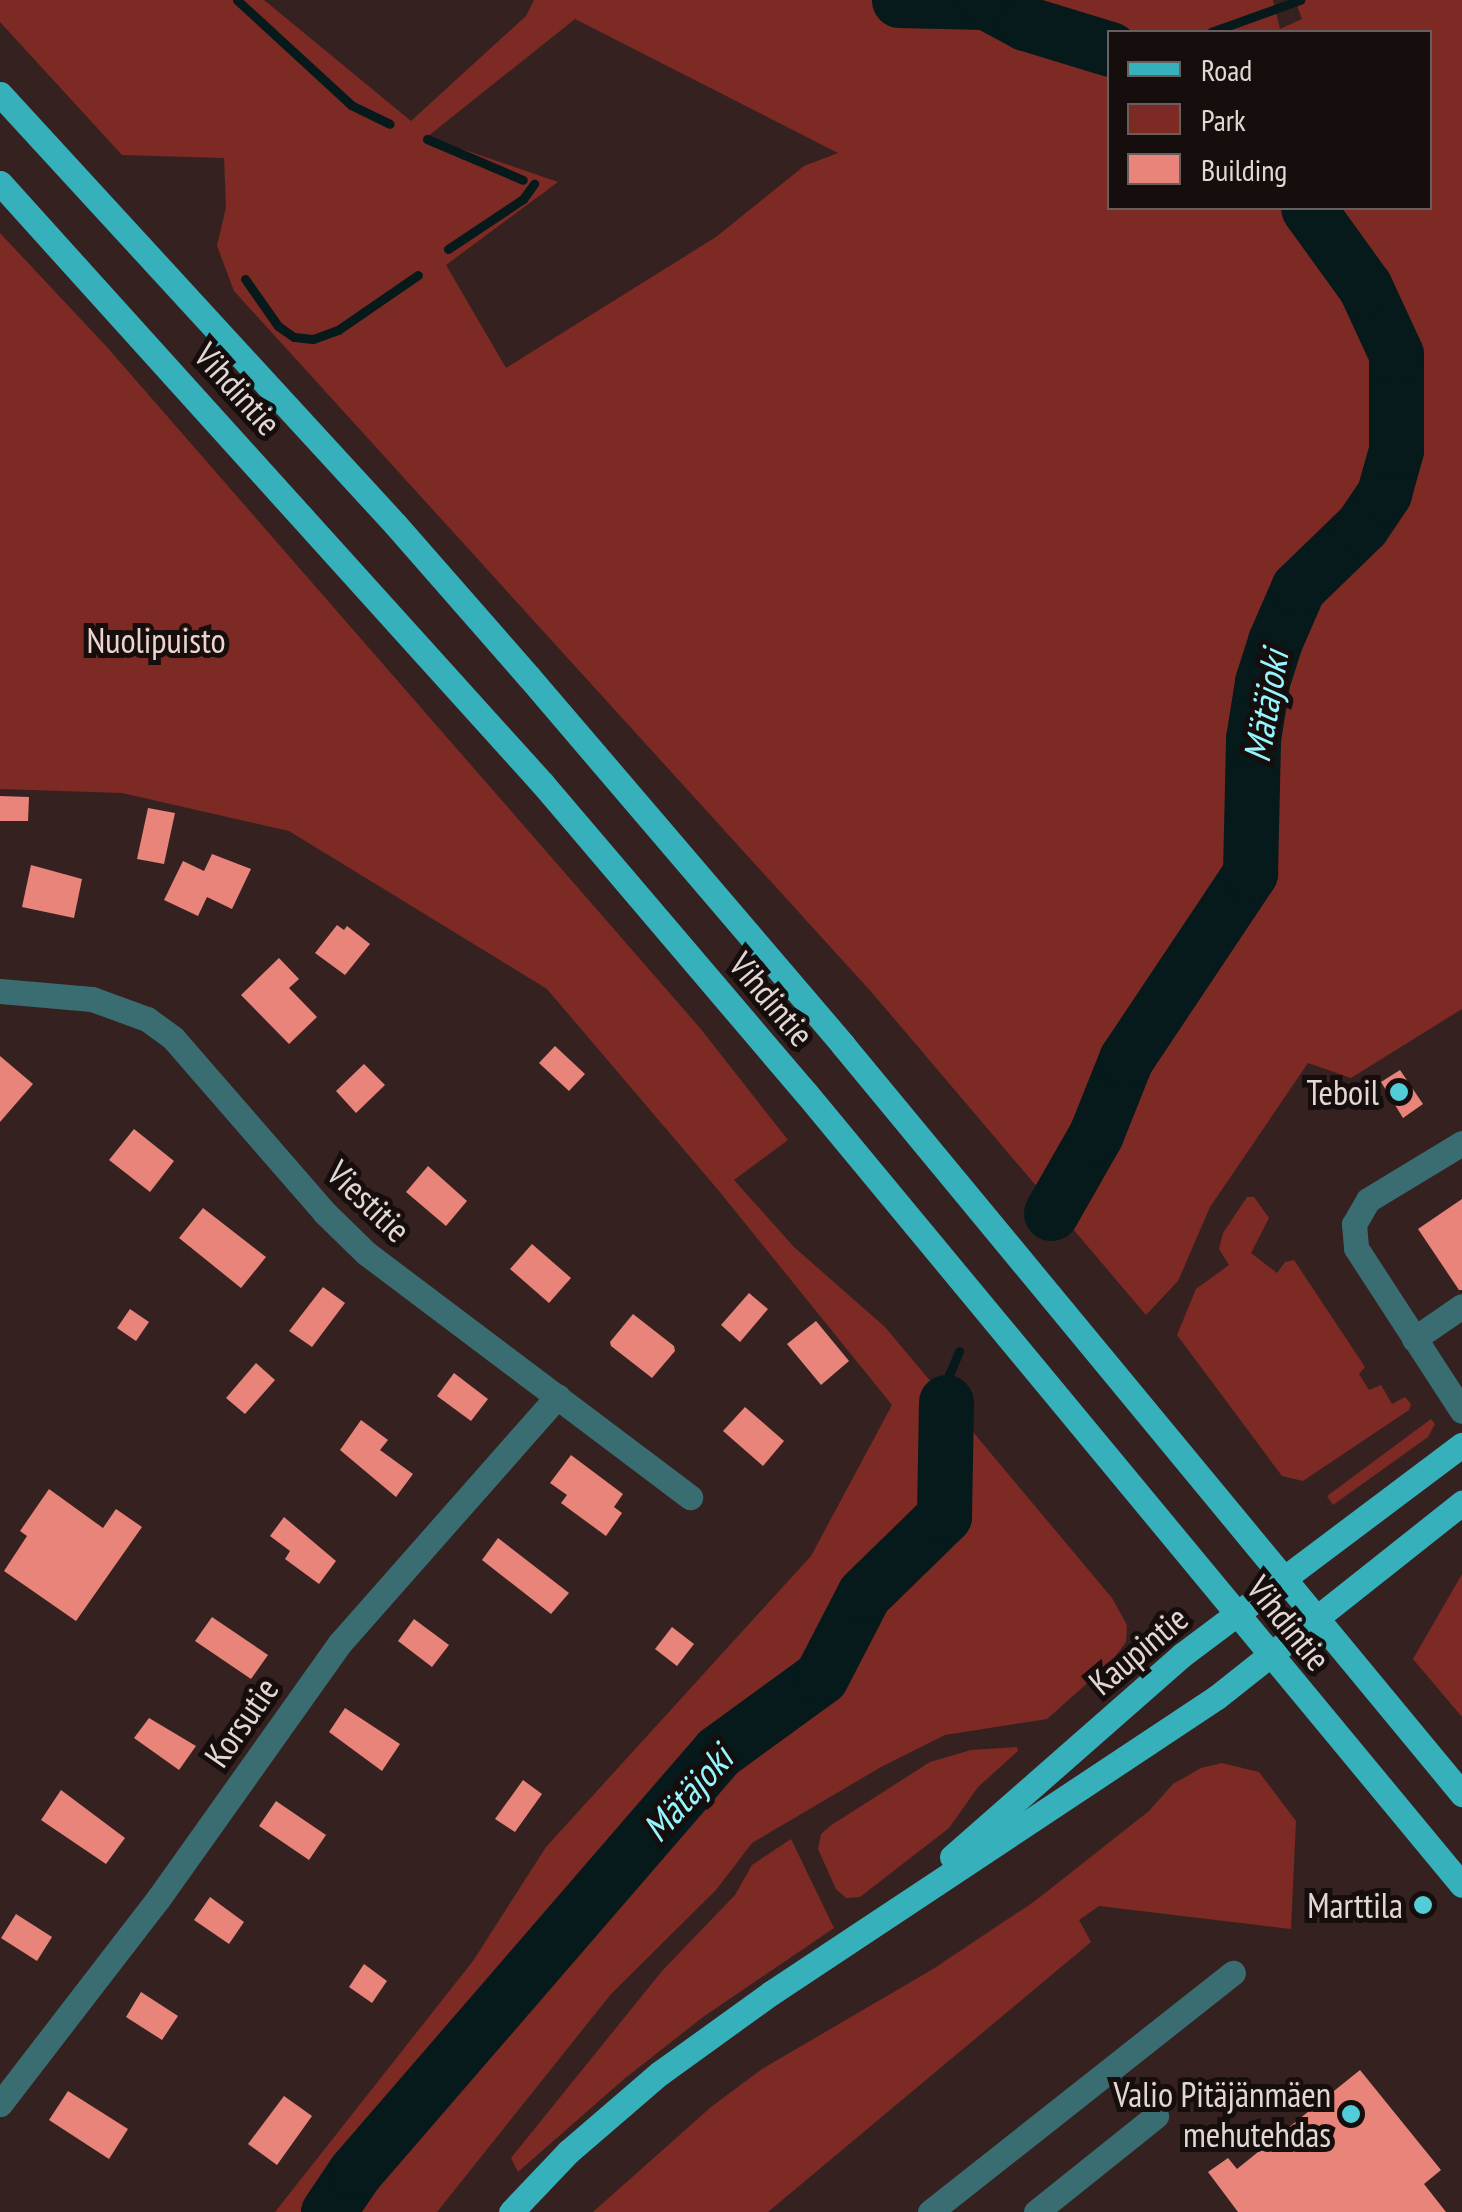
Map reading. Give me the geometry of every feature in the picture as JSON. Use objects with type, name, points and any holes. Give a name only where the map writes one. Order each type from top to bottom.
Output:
[{"type":"main road","name":"Vihdintie","points":[[0,94],[396,524],[529,678],[843,1045],[1462,1794]]},
{"type":"main road","name":"Vihdintie","points":[[0,183],[530,769],[806,1093],[1462,1885]]},
{"type":"main road","name":"Kaupintie","points":[[874,1927],[1182,1655],[1462,1445]]},
{"type":"main road","name":"Kaupintie","points":[[510,2212],[568,2152],[660,2074],[1217,1697],[1462,1503]]},
{"type":"street","name":"Viestitie","points":[[0,990],[92,998],[122,1007],[173,1038],[324,1213],[366,1252],[690,1497]]},
{"type":"street","points":[[1462,1143],[1368,1200],[1354,1224],[1356,1248],[1462,1412]]},
{"type":"street","points":[[1414,1339],[1462,1306]]},
{"type":"street","name":"Korsutie","points":[[0,2104],[158,1899],[340,1643],[558,1396]]},
{"type":"street","points":[[930,2212],[1232,1973]]},
{"type":"street","points":[[1036,2212],[1156,2116]]},
{"type":"green space","points":[[0,0],[264,0],[411,121],[526,16],[534,0],[1273,0],[1280,29],[1302,19],[1295,0],[1462,0],[1462,1009],[1351,1078],[1308,1063],[1210,1207],[1178,1281],[1146,1315],[874,995],[234,291],[217,246],[226,207],[224,158],[122,155],[0,22]],"holes":[[[575,19],[838,153],[804,166],[716,237],[506,368],[446,265],[558,182],[427,137]]]},
{"type":"green space","name":"Nuolipuisto","points":[[0,233],[106,346],[700,1028],[788,1140],[734,1180],[794,1247],[885,1327],[1112,1598],[1127,1625],[1126,1642],[1111,1662],[1047,1719],[945,1735],[881,1767],[752,1843],[716,1890],[611,1994],[437,2212],[275,2212],[473,1961],[546,1847],[811,1556],[892,1405],[719,1191],[547,989],[289,831],[122,793],[0,789]]},
{"type":"green space","points":[[1247,1197],[1254,1197],[1269,1218],[1251,1253],[1277,1273],[1285,1262],[1294,1260],[1365,1367],[1359,1374],[1369,1390],[1381,1385],[1392,1404],[1405,1397],[1411,1404],[1409,1410],[1303,1481],[1282,1476],[1177,1335],[1196,1289],[1229,1265],[1219,1249],[1223,1233]]},
{"type":"green space","points":[[1431,1419],[1435,1424],[1428,1437],[1333,1505],[1327,1496]]},
{"type":"green space","points":[[1462,1574],[1462,1717],[1413,1659]]},
{"type":"green space","points":[[1017,1747],[1018,1751],[978,1787],[949,1828],[860,1897],[846,1898],[836,1889],[818,1849],[821,1834],[830,1826],[930,1762],[971,1750]]},
{"type":"green space","points":[[1222,1763],[1259,1772],[1296,1821],[1291,1929],[1099,1906],[1079,1920],[1091,1942],[768,2212],[593,2212],[711,2107],[762,2069],[933,1969],[1035,1901],[1149,1811],[1173,1784],[1201,1768]]},
{"type":"green space","points":[[791,1839],[834,1928],[703,2017],[624,2079],[518,2172],[511,2158],[662,1971],[735,1895],[752,1865]]},
{"type":"building","points":[[0,796],[29,797],[28,821],[0,821]]},
{"type":"building","points":[[148,808],[175,813],[164,864],[137,859]]},
{"type":"building","points":[[212,854],[251,869],[232,909],[207,897],[198,916],[164,900],[183,861],[204,871]]},
{"type":"building","points":[[31,865],[82,879],[74,918],[22,907]]},
{"type":"building","points":[[337,925],[344,930],[347,926],[370,944],[345,975],[315,953]]},
{"type":"building","points":[[279,958],[299,979],[289,988],[317,1017],[289,1044],[241,995]]},
{"type":"building","points":[[555,1046],[585,1074],[569,1091],[539,1063]]},
{"type":"building","points":[[0,1056],[33,1084],[0,1122]]},
{"type":"building","points":[[364,1064],[385,1085],[356,1113],[336,1091]]},
{"type":"building","points":[[1400,1070],[1423,1104],[1403,1118],[1381,1082]]},
{"type":"building","points":[[134,1129],[174,1161],[150,1192],[109,1160]]},
{"type":"building","points":[[428,1166],[467,1201],[446,1226],[406,1192]]},
{"type":"building","points":[[1462,1199],[1462,1290],[1459,1290],[1418,1229]]},
{"type":"building","points":[[203,1208],[266,1257],[241,1288],[179,1238]]},
{"type":"building","points":[[532,1244],[571,1278],[549,1303],[510,1269]]},
{"type":"building","points":[[323,1287],[345,1303],[312,1347],[289,1331]]},
{"type":"building","points":[[749,1293],[768,1309],[740,1342],[721,1325]]},
{"type":"building","points":[[130,1309],[149,1322],[136,1341],[117,1328]]},
{"type":"building","points":[[633,1314],[674,1346],[675,1351],[652,1378],[611,1346],[610,1342]]},
{"type":"building","points":[[816,1321],[849,1361],[821,1385],[787,1344]]},
{"type":"building","points":[[256,1363],[275,1380],[245,1414],[226,1398]]},
{"type":"building","points":[[454,1373],[488,1399],[471,1421],[437,1396]]},
{"type":"building","points":[[745,1407],[784,1441],[763,1466],[723,1431]]},
{"type":"building","points":[[361,1420],[388,1440],[380,1450],[413,1474],[396,1497],[340,1450]]},
{"type":"building","points":[[571,1455],[623,1494],[614,1507],[622,1513],[606,1536],[561,1503],[567,1495],[550,1483]]},
{"type":"building","points":[[49,1489],[103,1528],[116,1509],[142,1527],[76,1621],[4,1571],[27,1536],[20,1531]]},
{"type":"building","points":[[284,1517],[336,1561],[319,1584],[285,1559],[290,1551],[270,1536]]},
{"type":"building","points":[[498,1538],[569,1593],[551,1614],[482,1560]]},
{"type":"building","points":[[212,1617],[268,1655],[251,1679],[195,1641]]},
{"type":"building","points":[[414,1619],[449,1645],[432,1667],[398,1641]]},
{"type":"building","points":[[672,1627],[694,1644],[677,1666],[655,1649]]},
{"type":"building","points":[[345,1708],[400,1744],[382,1771],[329,1732]]},
{"type":"building","points":[[149,1718],[196,1746],[179,1770],[134,1738]]},
{"type":"building","points":[[523,1780],[542,1794],[515,1832],[495,1819]]},
{"type":"building","points":[[61,1790],[125,1838],[106,1864],[41,1820]]},
{"type":"building","points":[[276,1801],[326,1835],[309,1860],[259,1826]]},
{"type":"building","points":[[210,1897],[244,1922],[229,1944],[194,1920]]},
{"type":"building","points":[[16,1914],[52,1937],[37,1961],[1,1938]]},
{"type":"building","points":[[364,1964],[387,1981],[372,2003],[349,1987]]},
{"type":"building","points":[[141,1992],[178,2016],[162,2040],[126,2017]]},
{"type":"building","name":"Valio Pitäjänmäen mehutehdas","points":[[1360,2070],[1441,2170],[1424,2184],[1446,2212],[1238,2212],[1208,2172],[1228,2158],[1237,2169]]},
{"type":"building","points":[[68,2091],[128,2129],[109,2159],[49,2120]]},
{"type":"building","points":[[284,2096],[312,2116],[277,2165],[248,2144]]},
{"type":"waterway","points":[[237,0],[351,105],[390,124]]},
{"type":"waterway","name":"Mätäjoki","points":[[899,0],[986,2],[1025,23],[1107,48]]},
{"type":"waterway","points":[[1217,30],[1300,0]]},
{"type":"waterway","points":[[427,139],[523,180]]},
{"type":"waterway","points":[[448,249],[523,199],[534,184]]},
{"type":"waterway","name":"Mätäjoki","points":[[1051,1213],[1096,1134],[1126,1059],[1250,873],[1253,739],[1262,682],[1275,641],[1298,588],[1362,526],[1384,493],[1396,450],[1396,354],[1365,287],[1309,210]]},
{"type":"waterway","points":[[245,279],[278,326],[294,337],[313,339],[338,330],[418,275]]},
{"type":"waterway","name":"Mätäjoki","points":[[946,1402],[949,1375],[959,1351]]},
{"type":"waterway","name":"Mätäjoki","points":[[328,2212],[355,2172],[718,1752],[821,1677],[864,1594],[944,1516],[946,1402]]},
{"type":"place","name":"Teboil","points":[[1399,1092]]},
{"type":"place","name":"Marttila","points":[[1423,1905]]},
{"type":"place","name":"Valio Pitäjänmäen mehutehdas","points":[[1351,2114]]}]
